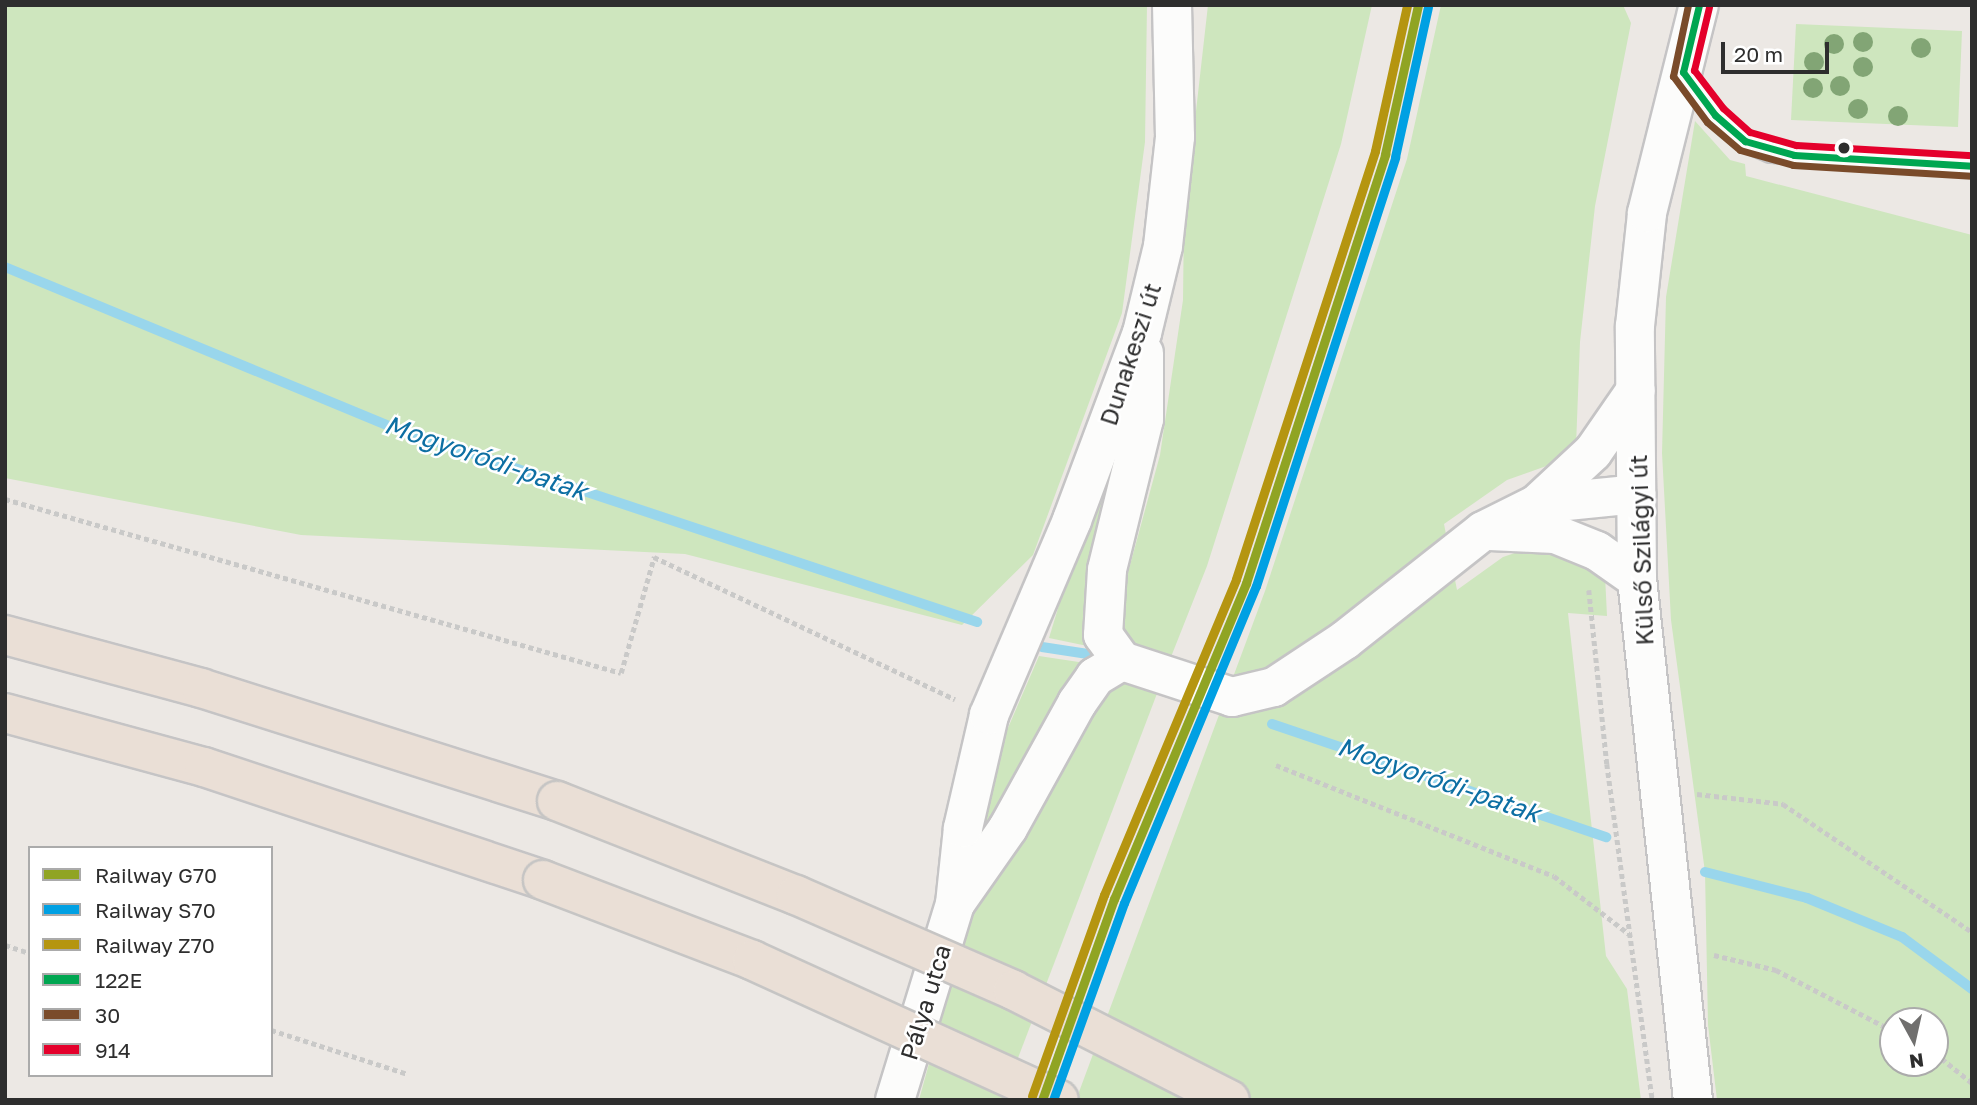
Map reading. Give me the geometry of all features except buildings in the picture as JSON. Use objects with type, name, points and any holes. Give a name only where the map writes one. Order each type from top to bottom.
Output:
[{"type":"highway","points":[[5,635],[214,692],[557,801],[796,895],[1013,990],[1230,1100]]},
{"type":"highway","points":[[5,713],[229,775],[543,880],[752,960],[1059,1100]]},
{"type":"street","name":"Dunakeszi út","points":[[955,904],[963,828],[995,700],[1072,520],[1142,333],[1163,246],[1175,138],[1172,5]]},
{"type":"street","name":"Külső Szilágyi út","points":[[1693,1100],[1637,579],[1635,326],[1647,213],[1699,5]]},
{"type":"street","points":[[1142,333],[1144,419],[1107,570],[1103,635],[1122,661],[1232,697],[1273,687],[1345,640],[1483,531],[1537,504],[1593,452],[1636,390]]},
{"type":"street","points":[[1537,504],[1637,494]]},
{"type":"street","points":[[1483,531],[1555,534],[1597,551],[1637,579]]},
{"type":"street","points":[[955,904],[1008,828],[1077,703],[1095,677],[1122,661]]},
{"type":"street","name":"Pálya utca","points":[[895,1100],[955,904]]},
{"type":"lane","points":[[1683,72],[1715,115],[1745,141],[1771,152],[1972,166]]},
{"type":"path","points":[[5,499],[621,673],[654,557],[995,700]]},
{"type":"path","points":[[1587,578],[1629,933],[1652,1100]]},
{"type":"path","points":[[1276,765],[1554,876],[1629,933]]},
{"type":"path","points":[[1660,790],[1783,804],[1972,932]]},
{"type":"path","points":[[5,945],[28,952]]},
{"type":"path","points":[[1676,946],[1776,970],[1879,1024]]},
{"type":"path","points":[[273,1032],[408,1074]]},
{"type":"path","points":[[1949,1064],[1972,1083]]},
{"type":"green space","points":[[5,5],[1147,5],[1145,142],[1122,313],[1033,555],[962,625],[685,554],[301,535],[5,478]]},
{"type":"green space","points":[[1208,5],[1372,5],[1341,144],[1207,566],[1167,667],[1136,654],[1114,624],[1160,455],[1183,300],[1184,217]]},
{"type":"green space","points":[[1441,5],[1623,5],[1631,23],[1595,206],[1580,342],[1576,446],[1552,464],[1507,480],[1444,524],[1457,590],[1503,557],[1536,546],[1605,575],[1607,616],[1568,613],[1606,956],[1627,989],[1641,1100],[1076,1100],[1265,591],[1407,159]]},
{"type":"green space","points":[[1796,24],[1962,31],[1958,127],[1791,120]]},
{"type":"green space","points":[[1695,121],[1730,160],[1745,164],[1746,176],[1972,235],[1972,1100],[1717,1100],[1708,1025],[1705,872],[1671,620],[1662,453],[1666,297]]},
{"type":"green space","points":[[1129,412],[1097,648],[1049,638],[1072,562]]},
{"type":"green space","points":[[1039,656],[1092,664],[1075,675],[1052,706],[969,870],[1001,744]]},
{"type":"green space","points":[[1130,681],[1158,691],[1002,1100],[919,1100],[972,907],[1115,683]]},
{"type":"waterway","name":"Mogyoródi-patak","points":[[5,267],[389,426],[977,622]]},
{"type":"waterway","name":"Mogyoródi-patak","points":[[1042,647],[1094,655]]},
{"type":"waterway","name":"Mogyoródi-patak","points":[[1272,724],[1606,837]]},
{"type":"waterway","name":"Mogyoródi-patak","points":[[1705,872],[1807,898],[1902,937],[1972,989]]},
{"type":"rail line","name":"Z70","points":[[1032,1096],[1104,895],[1236,579],[1375,151],[1407,5]]},
{"type":"rail line","name":"G70","points":[[1042,1100],[1114,899],[1246,583],[1385,154],[1418,5]]},
{"type":"rail line","name":"S70","points":[[1053,1100],[1124,903],[1256,586],[1395,157],[1428,7]]},
{"type":"transit line","name":"30","points":[[1688,5],[1673,76],[1707,122],[1740,150],[1793,165],[1971,176]]},
{"type":"transit line","name":"122E","points":[[1699,5],[1683,72],[1715,115],[1745,141],[1794,155],[1972,166]]},
{"type":"transit line","name":"914","points":[[1709,7],[1694,70],[1723,108],[1750,132],[1796,145],[1972,155]]}]
